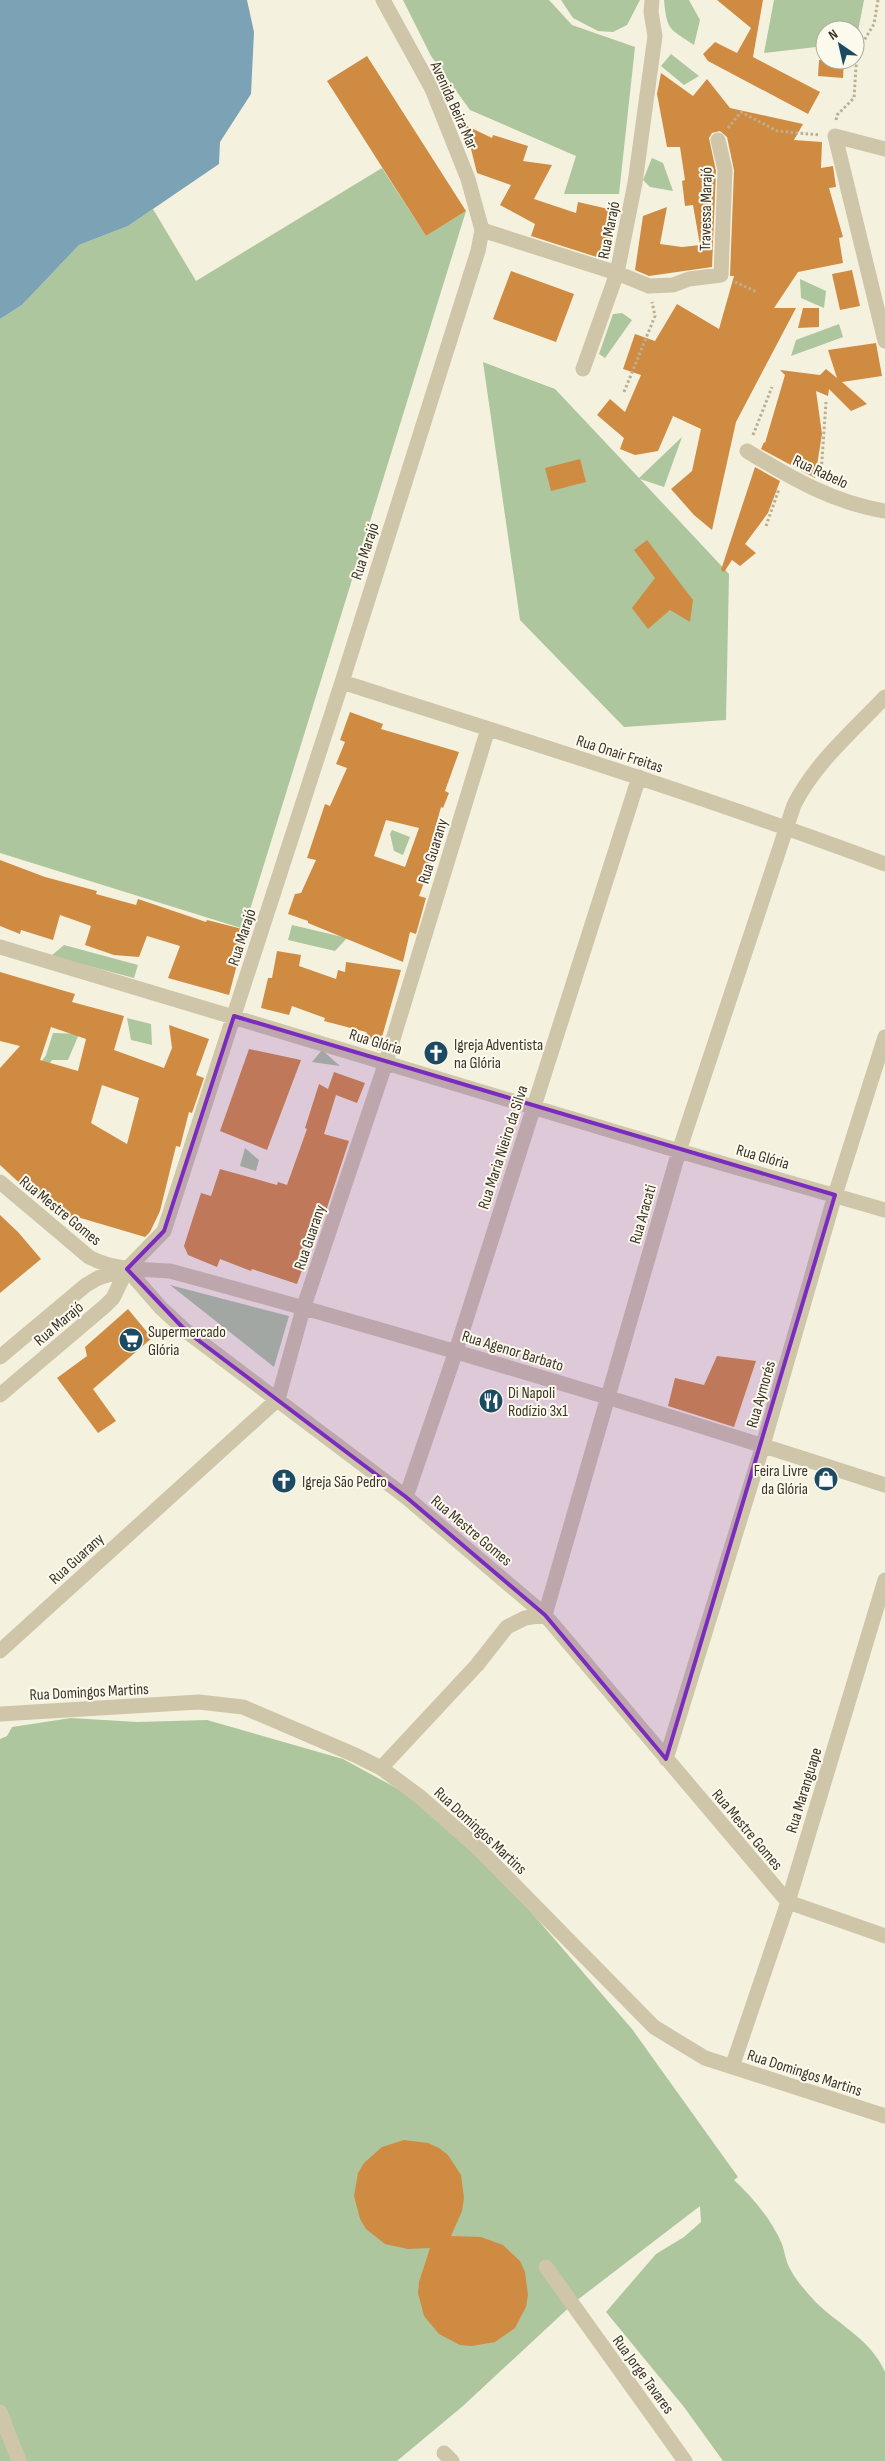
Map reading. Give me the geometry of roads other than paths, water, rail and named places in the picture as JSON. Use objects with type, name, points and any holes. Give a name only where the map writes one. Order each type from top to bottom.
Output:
[{"type":"street","name":"Avenida Beira Mar","points":[[384,0],[432,89],[470,187],[482,230]]},
{"type":"street","name":"Rua Marajó","points":[[0,1395],[105,1306],[113,1298],[127,1269],[164,1232],[342,682],[478,251],[482,230],[618,273],[635,183],[655,36],[651,12],[652,0]]},
{"type":"street","points":[[885,148],[835,136],[880,298],[885,341]]},
{"type":"street","name":"Travessa Marajó","points":[[618,273],[649,286],[673,285],[690,279],[721,275],[725,170],[718,140]]},
{"type":"street","points":[[583,369],[618,273]]},
{"type":"street","name":"Rua Rabelo","points":[[747,452],[784,474],[820,492],[850,503],[885,511]]},
{"type":"street","name":"Rua Onair Freitas","points":[[342,682],[639,777],[787,827],[885,864]]},
{"type":"street","name":"Rua Aracati","points":[[545,1615],[606,1397],[679,1151],[787,827],[804,786],[885,696]]},
{"type":"street","name":"Rua Guarany","points":[[0,1651],[278,1399],[303,1309],[386,1062],[488,729]]},
{"type":"street","name":"Rua Maria Nieiro da Silva","points":[[406,1498],[456,1351],[639,777]]},
{"type":"street","name":"Rua Glória","points":[[0,947],[234,1016],[533,1108],[885,1210]]},
{"type":"street","name":"Rua Aymorés","points":[[666,1759],[763,1445],[835,1195],[885,1037]]},
{"type":"street","name":"Rua Mestre Gomes","points":[[0,1182],[89,1257],[114,1268],[127,1269],[161,1308],[186,1331],[406,1498],[545,1615],[788,1902]]},
{"type":"street","name":"Rua Marajó","points":[[0,1357],[86,1285],[98,1278],[127,1269]]},
{"type":"street","name":"Rua Agenor Barbato","points":[[127,1269],[170,1270],[456,1351],[763,1445],[885,1485]]},
{"type":"street","name":"Rua Maranguape","points":[[732,2067],[788,1902],[885,1580]]},
{"type":"street","points":[[381,1768],[477,1665],[508,1627],[525,1618],[545,1615]]},
{"type":"street","name":"Rua Domingos Martins","points":[[0,1714],[199,1702],[243,1707],[291,1726],[381,1768],[419,1796],[477,1847],[654,2027],[705,2058],[885,2116]]},
{"type":"street","points":[[788,1902],[885,1936]]},
{"type":"street","name":"Rua Jorge Tavares","points":[[546,2267],[685,2461]]},
{"type":"street","points":[[0,2412],[19,2461]]},
{"type":"water","points":[[0,0],[247,0],[254,32],[251,94],[220,142],[219,164],[128,226],[79,245],[22,305],[0,319]]},
{"type":"place","name":"Igreja Adventista na Glória","points":[[436,1053]]},
{"type":"place","name":"Supermercado Glória","points":[[131,1340]]},
{"type":"place","name":"Di Napoli Rodízio 3x1","points":[[491,1401]]},
{"type":"place","name":"Feira Livre da Glória","points":[[826,1479]]},
{"type":"place","name":"Igreja São Pedro","points":[[284,1481]]}]
